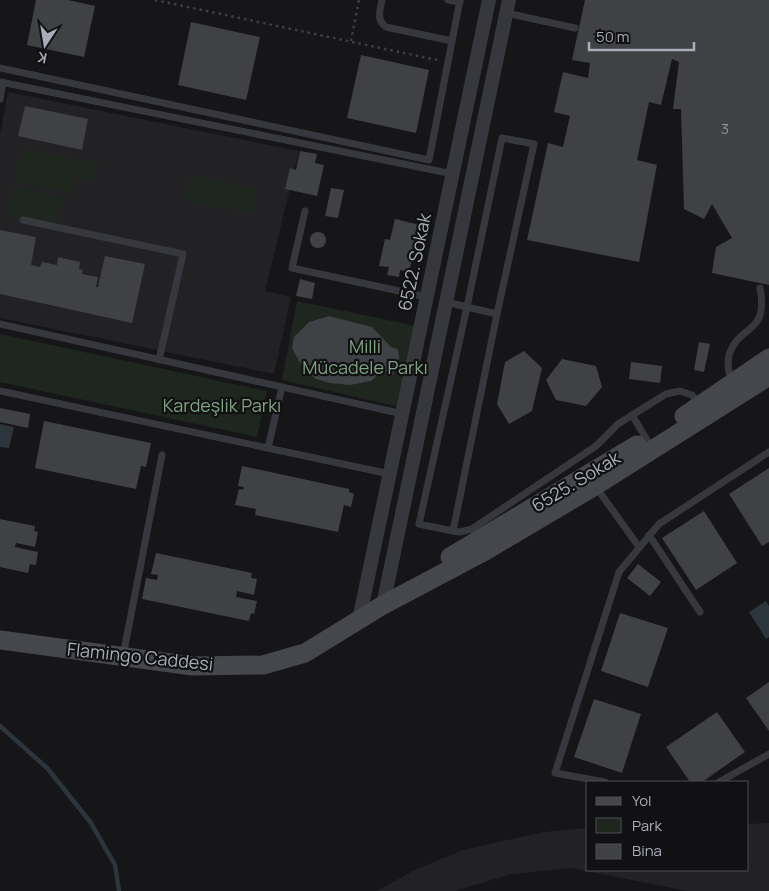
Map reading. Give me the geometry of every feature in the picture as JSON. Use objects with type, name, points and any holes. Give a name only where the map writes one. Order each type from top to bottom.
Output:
[{"type":"street","name":"6522. Sokak","points":[[359,620],[489,0]]},
{"type":"street","points":[[383,605],[507,6]]},
{"type":"street","name":"6525. Sokak","points":[[383,605],[393,592],[421,574],[647,440],[769,358]]},
{"type":"street","name":"6525. Sokak","points":[[359,620],[383,605],[485,551],[596,486],[769,376]]},
{"type":"street","name":"Flamingo Caddesi","points":[[0,640],[193,666],[263,665],[305,653],[359,620]]},
{"type":"lane","points":[[382,0],[379,18],[386,27],[452,41]]},
{"type":"lane","points":[[0,68],[429,160],[460,1],[448,0]]},
{"type":"lane","points":[[507,6],[575,28]]},
{"type":"lane","points":[[0,99],[2,83],[453,174]]},
{"type":"lane","points":[[453,531],[534,144],[502,138],[420,524],[453,531],[460,532],[472,528],[596,446],[618,424],[666,394],[680,391],[692,396],[700,405]]},
{"type":"lane","points":[[305,211],[292,268],[427,297]]},
{"type":"lane","points":[[23,220],[183,254],[159,360]]},
{"type":"lane","points":[[732,384],[728,366],[733,347],[737,341],[758,326],[764,315],[764,300],[760,288]]},
{"type":"lane","points":[[446,302],[497,314]]},
{"type":"lane","points":[[0,324],[403,414]]},
{"type":"lane","points":[[268,448],[282,387]]},
{"type":"lane","points":[[0,391],[390,474]]},
{"type":"lane","points":[[632,415],[647,440]]},
{"type":"lane","points":[[599,781],[555,773],[619,572],[659,524],[769,452]]},
{"type":"lane","points":[[123,656],[162,455]]},
{"type":"lane","points":[[596,486],[639,547]]},
{"type":"lane","points":[[649,535],[700,612]]},
{"type":"lane","points":[[721,781],[769,754]]},
{"type":"path","points":[[155,0],[448,62]]},
{"type":"path","points":[[350,41],[359,0]]},
{"type":"shaded area","points":[[8,92],[299,151],[265,291],[291,297],[274,374],[0,318],[0,136]]},
{"type":"shaded area","points":[[0,424],[14,427],[9,448],[0,447]]},
{"type":"shaded area","points":[[766,601],[769,606],[769,637],[766,639],[749,612]]},
{"type":"shaded area","points":[[769,823],[769,891],[687,891],[586,871],[749,871],[749,824]]},
{"type":"shaded area","points":[[586,828],[586,871],[571,868],[512,874],[455,891],[376,891],[417,869],[463,850],[544,832]]},
{"type":"green space","points":[[22,148],[80,160],[72,194],[14,181]]},
{"type":"green space","points":[[83,158],[98,161],[94,182],[78,178]]},
{"type":"green space","points":[[190,174],[256,188],[251,214],[185,200]]},
{"type":"green space","points":[[13,187],[62,198],[55,228],[7,217]]},
{"type":"green space","name":"Milli Mücadele Parkı","points":[[297,301],[416,326],[399,407],[282,380]]},
{"type":"green space","name":"Kardeşlik Parkı","points":[[0,334],[267,391],[257,437],[0,382]]},
{"type":"building","points":[[36,0],[68,0],[95,6],[84,57],[27,45]]},
{"type":"building","points":[[585,0],[769,0],[769,285],[712,273],[716,247],[732,238],[712,204],[704,219],[684,209],[681,109],[673,109],[679,62],[672,59],[661,105],[649,102],[637,160],[657,165],[639,262],[527,240],[548,143],[563,147],[570,116],[554,112],[563,72],[588,78],[590,63],[572,60]]},
{"type":"building","points":[[191,22],[260,37],[246,100],[178,85]]},
{"type":"building","points":[[361,55],[429,70],[416,133],[347,118]]},
{"type":"building","points":[[25,106],[88,119],[82,150],[18,136]]},
{"type":"building","points":[[300,151],[317,154],[315,163],[324,165],[317,196],[285,189],[290,168],[296,170]]},
{"type":"building","points":[[331,188],[344,190],[338,218],[325,216]]},
{"type":"building","points":[[395,219],[420,225],[409,272],[400,270],[399,277],[387,275],[389,267],[379,266],[385,239],[390,240]]},
{"type":"building","points":[[0,230],[36,237],[31,265],[40,267],[42,262],[57,265],[58,257],[80,262],[79,269],[83,270],[82,274],[98,277],[96,287],[98,287],[105,256],[145,264],[132,323],[0,294]]},
{"type":"building","points":[[318,232],[324,234],[326,240],[324,246],[318,248],[312,246],[310,240],[312,234]]},
{"type":"building","points":[[300,279],[315,283],[312,299],[296,296]]},
{"type":"building","points":[[329,316],[372,327],[391,347],[398,349],[399,358],[393,375],[383,371],[371,381],[350,385],[330,383],[316,379],[304,370],[292,348],[294,337],[309,322]]},
{"type":"building","points":[[699,342],[710,344],[704,372],[694,370]]},
{"type":"building","points":[[524,351],[542,368],[532,411],[509,424],[497,404],[505,362]]},
{"type":"building","points":[[562,359],[596,366],[602,387],[586,406],[556,400],[546,380]]},
{"type":"building","points":[[631,362],[662,366],[660,383],[629,379]]},
{"type":"building","points":[[0,408],[30,414],[28,428],[0,422]]},
{"type":"building","points":[[44,421],[151,443],[146,467],[141,466],[136,489],[35,468]]},
{"type":"building","points":[[242,466],[349,489],[349,492],[354,494],[351,507],[344,505],[338,532],[255,515],[256,509],[235,505],[239,489],[243,490],[244,487],[238,486]]},
{"type":"building","points":[[769,468],[769,542],[762,546],[729,494]]},
{"type":"building","points":[[704,511],[737,563],[696,590],[662,538]]},
{"type":"building","points":[[0,519],[35,526],[34,531],[38,532],[35,547],[16,543],[15,547],[38,552],[36,565],[30,564],[28,573],[0,567]]},
{"type":"building","points":[[156,553],[252,573],[251,578],[257,579],[254,595],[237,591],[236,597],[257,601],[254,614],[251,613],[249,621],[142,599],[146,578],[157,580],[158,575],[151,574]]},
{"type":"building","points":[[638,564],[661,582],[650,596],[627,578]]},
{"type":"building","points":[[620,613],[668,628],[648,687],[601,671]]},
{"type":"building","points":[[769,682],[769,731],[746,698]]},
{"type":"building","points":[[594,699],[641,714],[622,773],[574,757]]},
{"type":"building","points":[[717,712],[745,752],[703,781],[689,781],[666,747]]},
{"type":"waterway","points":[[0,726],[48,769],[91,823],[115,865],[119,891]]}]
